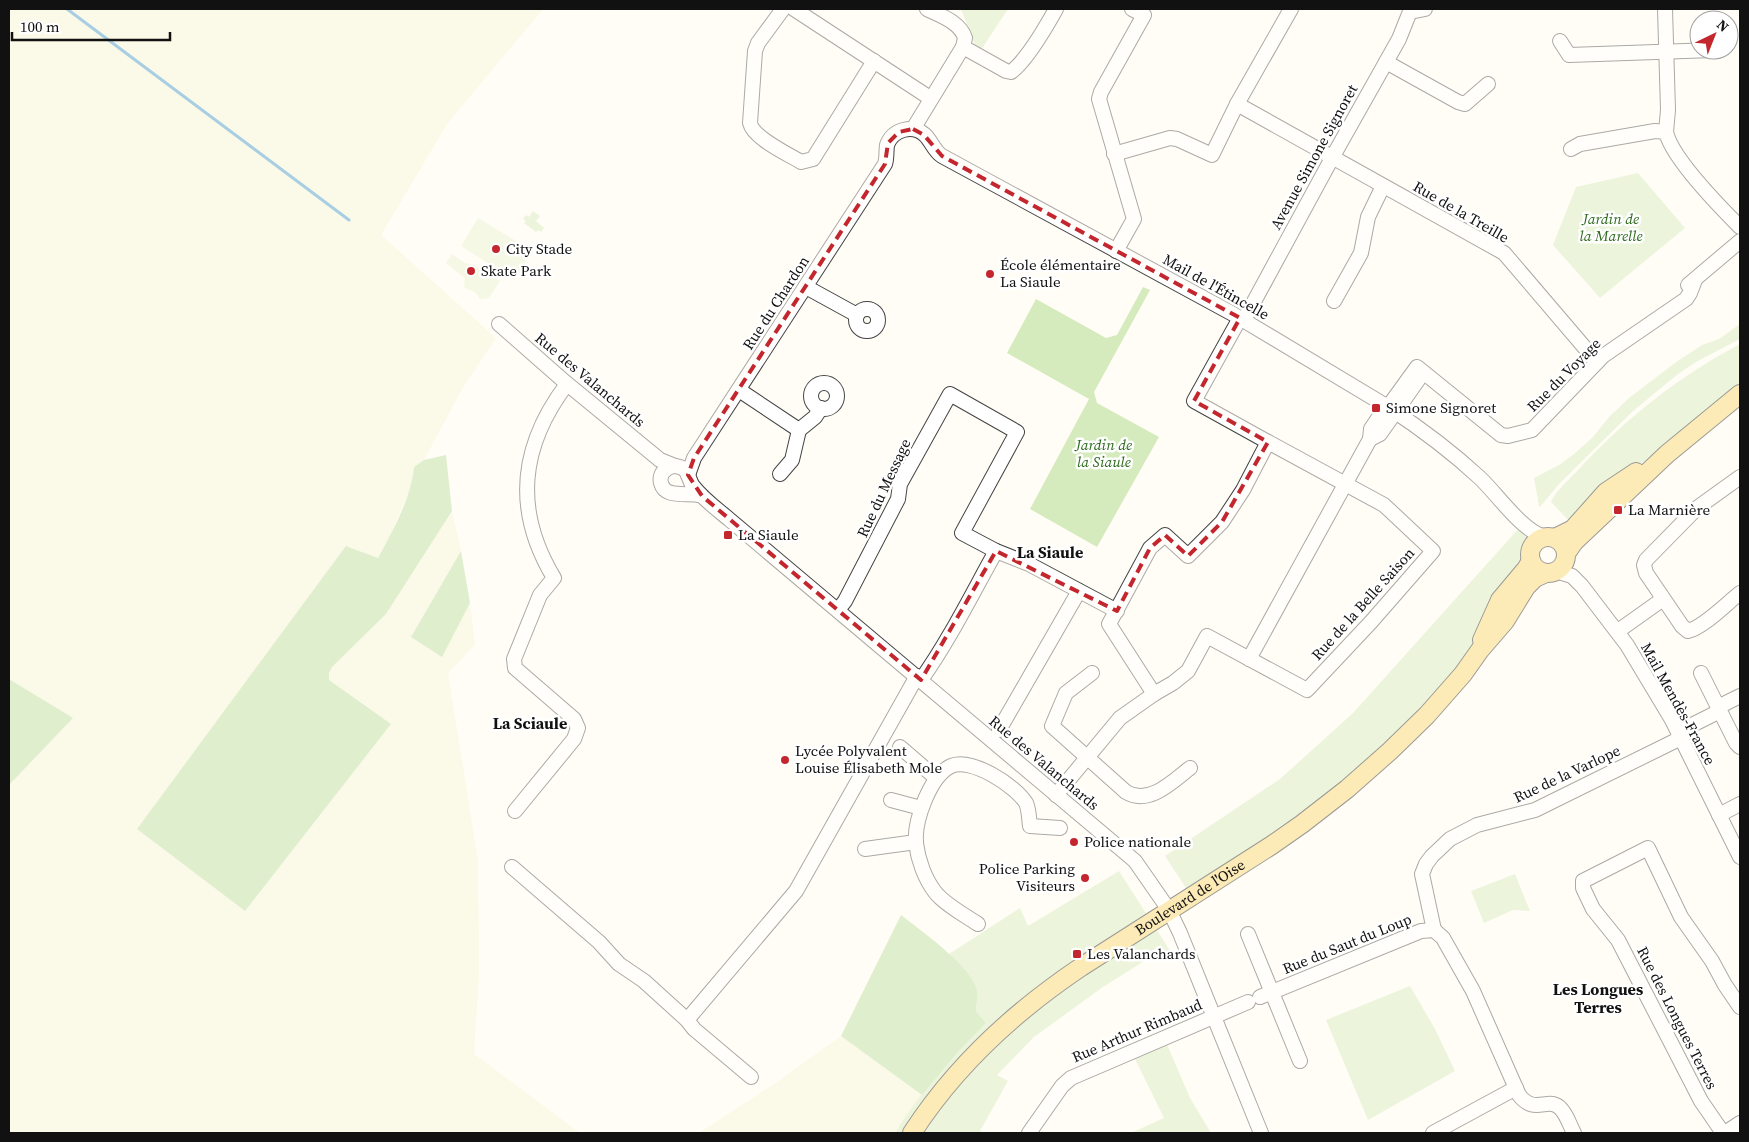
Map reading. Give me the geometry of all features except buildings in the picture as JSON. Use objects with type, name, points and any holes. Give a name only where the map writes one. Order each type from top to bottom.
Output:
[{"type":"main road","name":"Boulevard de l'Oise","points":[[912,1133],[958,1072],[1017,1013],[1063,979],[1294,829],[1348,789],[1427,715],[1505,621],[1526,587],[1535,578],[1559,564],[1574,542],[1667,454],[1740,394]]},
{"type":"main road","name":"Boulevard de l'Oise","points":[[1472,663],[1496,607],[1539,542],[1573,529],[1600,498],[1613,487],[1667,454]]},
{"type":"main road","points":[[1539,542],[1564,545],[1559,564],[1538,570],[1539,542]]},
{"type":"street","points":[[783,9],[758,43],[755,51],[750,123],[751,128],[762,138],[801,162],[813,159],[874,61]]},
{"type":"street","points":[[794,9],[930,98]]},
{"type":"street","points":[[913,129],[930,98],[963,47],[965,38],[956,25],[927,9]]},
{"type":"street","points":[[963,47],[1011,72],[1034,43],[1056,9]]},
{"type":"street","points":[[1116,251],[1134,219],[1114,154],[1100,99],[1101,92],[1144,15],[1132,9]]},
{"type":"street","points":[[1114,154],[1170,138],[1177,139],[1212,156],[1237,104],[1291,9]]},
{"type":"street","points":[[1411,11],[1425,9]]},
{"type":"street","points":[[1665,9],[1668,110],[1666,132],[1668,142],[1692,174],[1740,227]]},
{"type":"street","name":"Avenue Simone Signoret","points":[[1268,442],[1194,401],[1399,39],[1411,11]]},
{"type":"street","points":[[1560,41],[1569,54],[1689,51]]},
{"type":"street","points":[[1386,62],[1458,102],[1465,104],[1488,84]]},
{"type":"street","name":"Rue de la Treille","points":[[1237,104],[1504,253],[1597,362]]},
{"type":"street","name":"Rue du Chardon","points":[[680,494],[687,488],[676,470],[694,458],[806,287],[885,164],[888,143],[898,132],[913,129]]},
{"type":"street","name":"Mail de l'Étincelle","points":[[913,129],[924,134],[934,149],[942,156],[1242,319],[1392,410],[1480,478],[1539,542]]},
{"type":"street","points":[[1571,149],[1580,144],[1654,131],[1666,132]]},
{"type":"street","points":[[1334,301],[1361,253],[1368,217],[1383,186]]},
{"type":"street","name":"Rue du Voyage","points":[[1392,410],[1420,370],[1501,435],[1508,436],[1532,430],[1597,362],[1689,296],[1695,280],[1740,241]]},
{"type":"street","points":[[806,287],[857,315]]},
{"type":"street","name":"Rue des Valanchards","points":[[500,324],[567,384],[676,470],[702,496],[1135,861],[1169,910],[1220,1013],[1261,1133]]},
{"type":"street","points":[[515,811],[574,739],[578,728],[574,720],[516,668],[514,659],[540,595],[554,578],[538,550],[534,537],[527,504],[527,488],[532,454],[540,426],[567,384]]},
{"type":"street","points":[[739,390],[799,430]]},
{"type":"street","name":"Rue du Message","points":[[838,610],[858,578],[898,499],[900,484],[950,394],[1018,432],[962,533],[996,551]]},
{"type":"street","points":[[780,474],[792,460],[799,430],[815,418],[821,408]]},
{"type":"street","points":[[1249,659],[1370,439],[1372,429],[1379,417],[1392,410]]},
{"type":"street","points":[[1154,694],[1109,624],[1150,548],[1166,535],[1188,556],[1222,522],[1243,490],[1268,442]]},
{"type":"street","name":"Rue de la Belle Saison","points":[[1056,795],[1120,718],[1173,683],[1188,670],[1207,636],[1307,690],[1371,622],[1433,551],[1384,504],[1268,442]]},
{"type":"street","points":[[676,470],[661,481],[664,490],[670,493],[692,493],[702,496]]},
{"type":"street","points":[[1740,477],[1697,508],[1646,560],[1644,565],[1646,572],[1663,599],[1685,629],[1690,630],[1740,593]]},
{"type":"street","points":[[687,1020],[796,891],[919,678],[931,667],[954,628],[996,551],[1029,564],[1117,611]]},
{"type":"street","name":"Mail Mendès-France","points":[[1559,564],[1597,604],[1618,632],[1656,691],[1680,735],[1740,857]]},
{"type":"street","points":[[999,730],[1079,591]]},
{"type":"street","points":[[1618,632],[1663,599]]},
{"type":"street","points":[[1092,673],[1066,693],[1052,726],[1126,792],[1132,795],[1145,796],[1153,794],[1190,768]]},
{"type":"street","points":[[1701,673],[1736,743],[1740,747]]},
{"type":"street","points":[[1680,735],[1740,696]]},
{"type":"street","name":"Rue de la Varlope","points":[[1434,930],[1422,874],[1423,869],[1440,847],[1450,839],[1477,825],[1535,810],[1680,735]]},
{"type":"street","points":[[900,747],[936,778]]},
{"type":"street","points":[[978,924],[936,894],[923,872],[916,842],[921,808],[936,778],[951,766],[968,764],[986,772],[1018,793],[1027,805],[1030,826],[1060,828]]},
{"type":"street","points":[[892,800],[921,808]]},
{"type":"street","points":[[1719,815],[1740,804]]},
{"type":"street","points":[[865,848],[916,842]]},
{"type":"street","name":"Rue des Longues Terres","points":[[1740,1007],[1712,961],[1681,917],[1648,848],[1583,881],[1583,888],[1596,914],[1618,940],[1701,1101],[1724,1133],[1740,1122]]},
{"type":"street","points":[[512,867],[599,942],[619,964],[644,981],[687,1020],[694,1029],[751,1077]]},
{"type":"street","name":"Rue du Saut du Loup","points":[[1220,1013],[1421,931],[1434,930],[1443,938],[1481,1008],[1516,1088]]},
{"type":"street","name":"Rue du Saut du Loup","points":[[1248,934],[1260,997],[1300,1061]]},
{"type":"street","name":"Rue Arthur Rimbaud","points":[[1029,1133],[1062,1086],[1071,1078],[1220,1013]]},
{"type":"street","points":[[1433,1133],[1516,1088],[1523,1100],[1530,1105],[1552,1104],[1561,1108],[1574,1133]]},
{"type":"highlighted area","points":[[913,129],[924,135],[942,156],[1240,318],[1194,401],[1268,442],[1222,522],[1188,556],[1165,535],[1150,548],[1117,611],[996,551],[921,680],[702,496],[688,475],[694,458],[885,164],[888,143],[899,132]]},
{"type":"shaded area","points":[[9,9],[543,9],[447,124],[381,235],[496,338],[462,389],[424,460],[414,467],[411,487],[378,558],[348,546],[137,829],[245,911],[391,724],[329,680],[329,673],[332,667],[386,614],[452,511],[461,551],[411,637],[442,656],[470,603],[475,645],[448,673],[478,861],[479,974],[474,1054],[580,1133],[9,1133],[9,785],[73,718],[9,679]]},
{"type":"shaded area","points":[[841,1036],[922,1095],[895,1133],[699,1133],[780,1080]]},
{"type":"green space","points":[[961,9],[1008,9],[981,50],[975,45]]},
{"type":"green space","name":"Jardin de la Marelle","points":[[1638,173],[1685,228],[1600,298],[1553,245],[1576,187]]},
{"type":"green space","points":[[533,211],[540,216],[536,221],[544,228],[541,232],[538,230],[536,232],[524,223],[526,221],[523,219],[526,215],[529,217]]},
{"type":"green space","name":"City Stade","points":[[478,218],[532,251],[515,280],[461,246]]},
{"type":"green space","name":"Skate Park","points":[[452,254],[500,281],[489,298],[480,299],[476,293],[464,287],[465,278],[446,263]]},
{"type":"green space","name":"Jardin de la Siaule","points":[[1143,287],[1150,290],[1094,392],[1097,403],[1159,437],[1097,547],[1030,509],[1089,399],[1007,353],[1036,299],[1106,338],[1117,335]]},
{"type":"green space","points":[[1740,324],[1740,339],[1696,362],[1678,374],[1633,411],[1539,506],[1534,478],[1559,465],[1574,454],[1592,438],[1610,416],[1629,398],[1675,363],[1702,345],[1719,339]]},
{"type":"green space","points":[[1740,344],[1740,386],[1657,453],[1623,475],[1572,524],[1551,502],[1563,485],[1634,416],[1674,384]]},
{"type":"green space","points":[[446,455],[452,511],[386,614],[332,667],[329,673],[329,680],[391,724],[245,911],[137,829],[346,546],[378,558],[405,502],[414,467],[424,460]]},
{"type":"green space","points":[[1520,527],[1527,540],[1523,554],[1523,566],[1480,624],[1464,664],[1389,744],[1290,824],[1188,891],[1165,856],[1280,779],[1353,713]]},
{"type":"green space","points":[[461,551],[470,603],[442,657],[411,637]]},
{"type":"green space","points":[[9,679],[73,718],[9,785]]},
{"type":"green space","points":[[1119,871],[1174,957],[1163,952],[1157,953],[1103,987],[1034,1037],[997,1075],[1008,1081],[980,1131],[984,1133],[895,1133],[937,1075],[986,1023],[976,1011],[977,991],[964,969],[949,954],[1020,908],[1028,926]]},
{"type":"green space","points":[[1515,874],[1530,911],[1513,910],[1484,923],[1471,891]]},
{"type":"green space","points":[[901,915],[945,950],[967,972],[974,982],[977,991],[976,1011],[986,1023],[957,1053],[922,1095],[841,1036]]},
{"type":"green space","points":[[1410,986],[1435,1029],[1455,1071],[1368,1120],[1326,1020]]},
{"type":"green space","points":[[1166,1042],[1190,1098],[1211,1133],[1131,1133],[1164,1118],[1134,1057]]},
{"type":"waterway","points":[[67,9],[349,220]]},
{"type":"place","name":"City Stade","points":[[496,249]]},
{"type":"place","name":"Skate Park","points":[[471,271]]},
{"type":"place","name":"École élémentaire La Siaule","points":[[990,274]]},
{"type":"place","name":"Simone Signoret","points":[[1376,408]]},
{"type":"place","name":"La Marnière","points":[[1618,510]]},
{"type":"place","name":"La Siaule","points":[[728,535]]},
{"type":"place","name":"Lycée Polyvalent Louise Élisabeth Mole","points":[[785,760]]},
{"type":"place","name":"Police nationale","points":[[1074,842]]},
{"type":"place","name":"Police Parking Visiteurs","points":[[1085,878]]},
{"type":"place","name":"Les Valanchards","points":[[1077,954]]},
{"type":"district","name":"La Siaule","points":[[1050,552]]},
{"type":"district","name":"La Sciaule","points":[[530,723]]},
{"type":"district","name":"Les Longues Terres","points":[[1598,998]]}]
